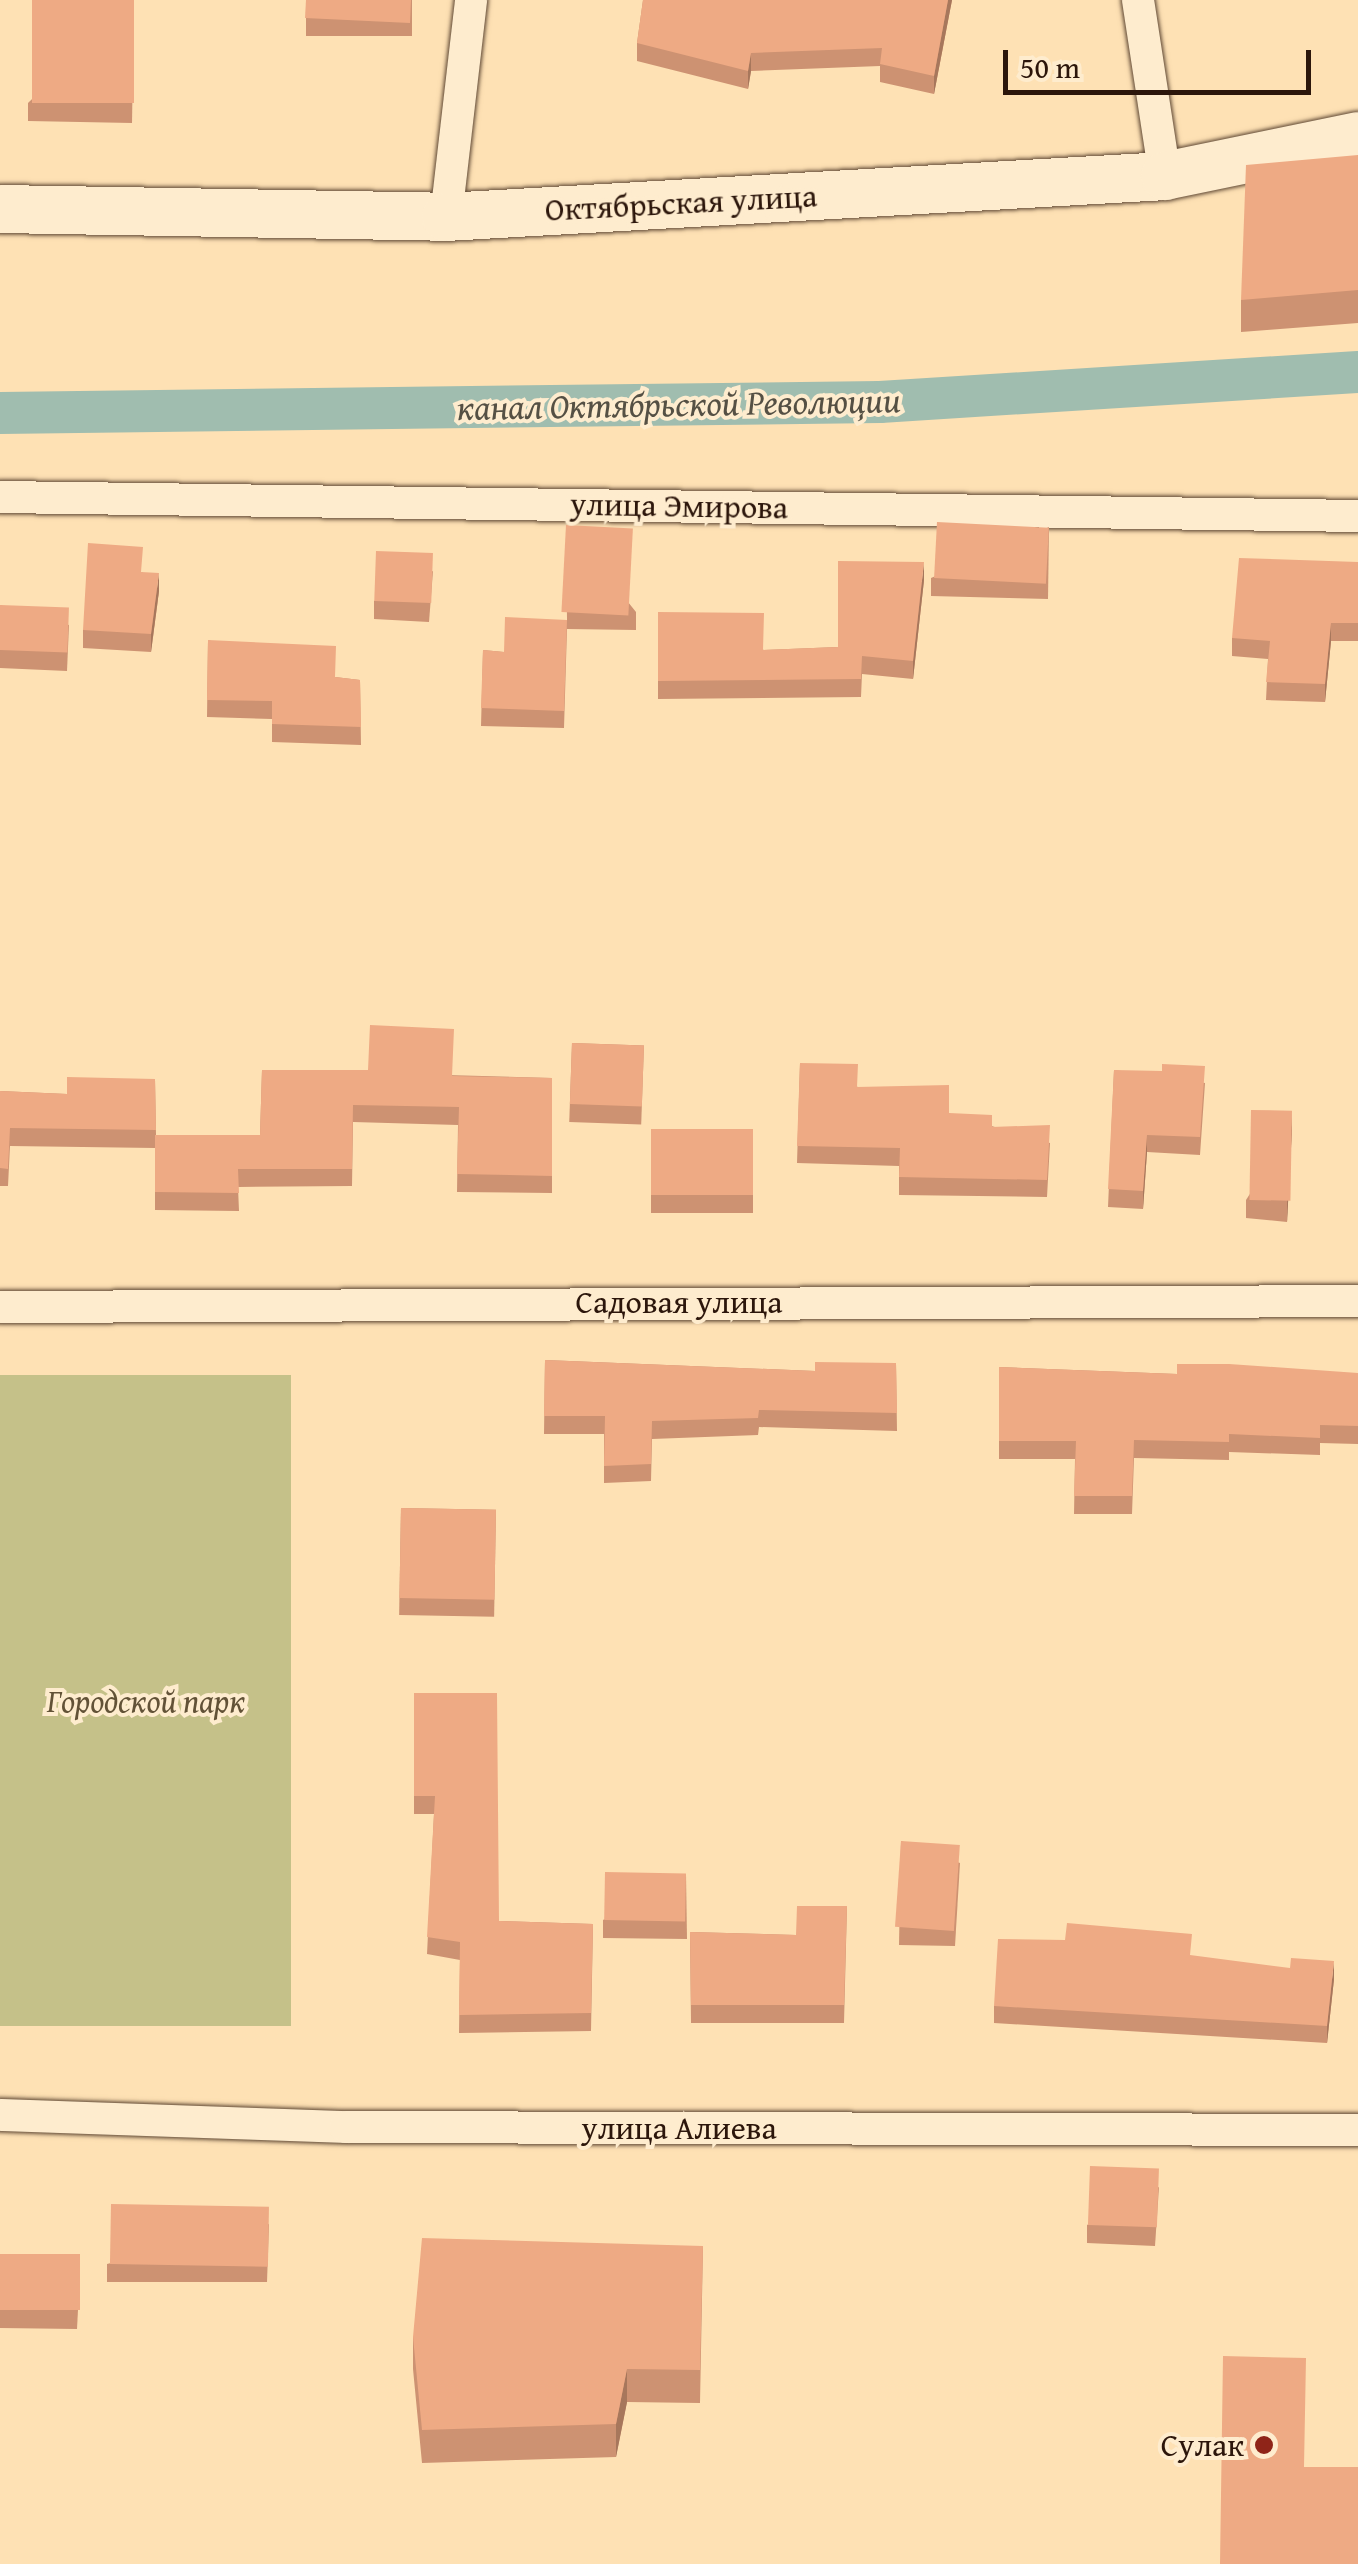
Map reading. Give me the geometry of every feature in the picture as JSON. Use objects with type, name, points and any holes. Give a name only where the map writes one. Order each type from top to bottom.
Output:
[{"type":"street","points":[[446,217],[471,0]]},
{"type":"street","points":[[1138,0],[1165,176]]},
{"type":"street","name":"Октябрьская улица","points":[[0,209],[446,217],[1165,176],[1358,136]]},
{"type":"street","name":"улица Эмирова","points":[[0,497],[1358,516]]},
{"type":"street","name":"Садовая улица","points":[[0,1306],[1358,1301]]},
{"type":"street","name":"улица Алиева","points":[[0,2115],[346,2127],[1358,2130]]},
{"type":"green space","name":"Городской парк","points":[[0,1375],[291,1375],[291,2026],[0,2026]]},
{"type":"building","points":[[32,0],[134,0],[134,103],[32,103]]},
{"type":"building","points":[[306,0],[411,0],[410,23],[305,18]]},
{"type":"building","points":[[643,0],[948,0],[934,76],[880,64],[882,48],[751,53],[748,71],[637,43]]},
{"type":"building","points":[[1358,155],[1358,290],[1241,300],[1246,165]]},
{"type":"building","points":[[937,522],[1049,528],[1046,584],[934,578]]},
{"type":"building","points":[[566,525],[633,529],[628,615],[561,612]]},
{"type":"building","points":[[88,543],[143,547],[141,572],[159,573],[151,634],[83,630]]},
{"type":"building","points":[[376,551],[433,553],[431,603],[374,601]]},
{"type":"building","points":[[1239,558],[1358,562],[1358,623],[1331,623],[1325,684],[1266,682],[1270,641],[1232,638]]},
{"type":"building","points":[[838,561],[924,562],[913,661],[862,656],[861,679],[658,681],[658,612],[764,613],[763,650],[838,647]]},
{"type":"building","points":[[0,605],[69,607],[67,652],[0,650]]},
{"type":"building","points":[[505,617],[567,620],[564,711],[481,708],[483,650],[504,652]]},
{"type":"building","points":[[208,640],[336,646],[335,677],[360,680],[361,727],[272,724],[272,701],[207,700]]},
{"type":"building","points":[[370,1025],[454,1029],[452,1076],[552,1078],[552,1176],[457,1174],[459,1107],[353,1105],[352,1169],[238,1169],[239,1193],[155,1192],[155,1135],[260,1135],[262,1070],[368,1070]]},
{"type":"building","points":[[572,1043],[644,1046],[642,1106],[570,1104]]},
{"type":"building","points":[[800,1063],[858,1064],[857,1087],[949,1085],[949,1113],[992,1115],[992,1127],[1050,1125],[1047,1180],[899,1177],[900,1148],[797,1146]]},
{"type":"building","points":[[1162,1064],[1205,1066],[1200,1137],[1147,1135],[1143,1191],[1108,1189],[1114,1070],[1162,1071]]},
{"type":"building","points":[[67,1077],[155,1079],[156,1130],[10,1128],[8,1169],[0,1168],[0,1091],[67,1094]]},
{"type":"building","points":[[1251,1110],[1292,1111],[1290,1201],[1249,1200]]},
{"type":"building","points":[[651,1129],[753,1129],[753,1195],[651,1195]]},
{"type":"building","points":[[545,1360],[815,1371],[815,1362],[896,1363],[897,1413],[759,1410],[758,1418],[652,1421],[651,1464],[604,1466],[605,1416],[544,1416]]},
{"type":"building","points":[[1177,1364],[1358,1373],[1358,1426],[1320,1425],[1320,1438],[1229,1434],[1229,1442],[1134,1440],[1132,1496],[1074,1496],[1076,1441],[999,1441],[999,1367],[1177,1374]]},
{"type":"building","points":[[401,1508],[496,1510],[494,1600],[399,1598]]},
{"type":"building","points":[[414,1693],[497,1693],[499,1921],[593,1924],[591,2013],[459,2015],[460,1942],[427,1937],[435,1796],[414,1796]]},
{"type":"building","points":[[901,1841],[960,1845],[954,1931],[895,1927]]},
{"type":"building","points":[[605,1872],[686,1873],[685,1921],[604,1920]]},
{"type":"building","points":[[797,1906],[847,1906],[844,2005],[691,2005],[690,1932],[796,1935]]},
{"type":"building","points":[[1067,1923],[1192,1934],[1190,1955],[1290,1968],[1291,1958],[1334,1961],[1327,2026],[994,2006],[998,1939],[1065,1940]]},
{"type":"building","points":[[1090,2166],[1159,2168],[1157,2227],[1088,2225]]},
{"type":"building","points":[[111,2204],[269,2207],[268,2267],[110,2264]]},
{"type":"building","points":[[422,2238],[703,2246],[700,2370],[627,2369],[616,2424],[422,2430],[413,2337]]},
{"type":"building","points":[[0,2254],[80,2254],[80,2310],[0,2310]]},
{"type":"building","name":"Сулак","points":[[1223,2356],[1306,2358],[1304,2467],[1358,2467],[1358,2564],[1220,2564]]},
{"type":"waterway","name":"канал Октябрьской Революции","points":[[0,413],[880,402],[1358,372]]},
{"type":"place","name":"Сулак","points":[[1264,2445]]}]
